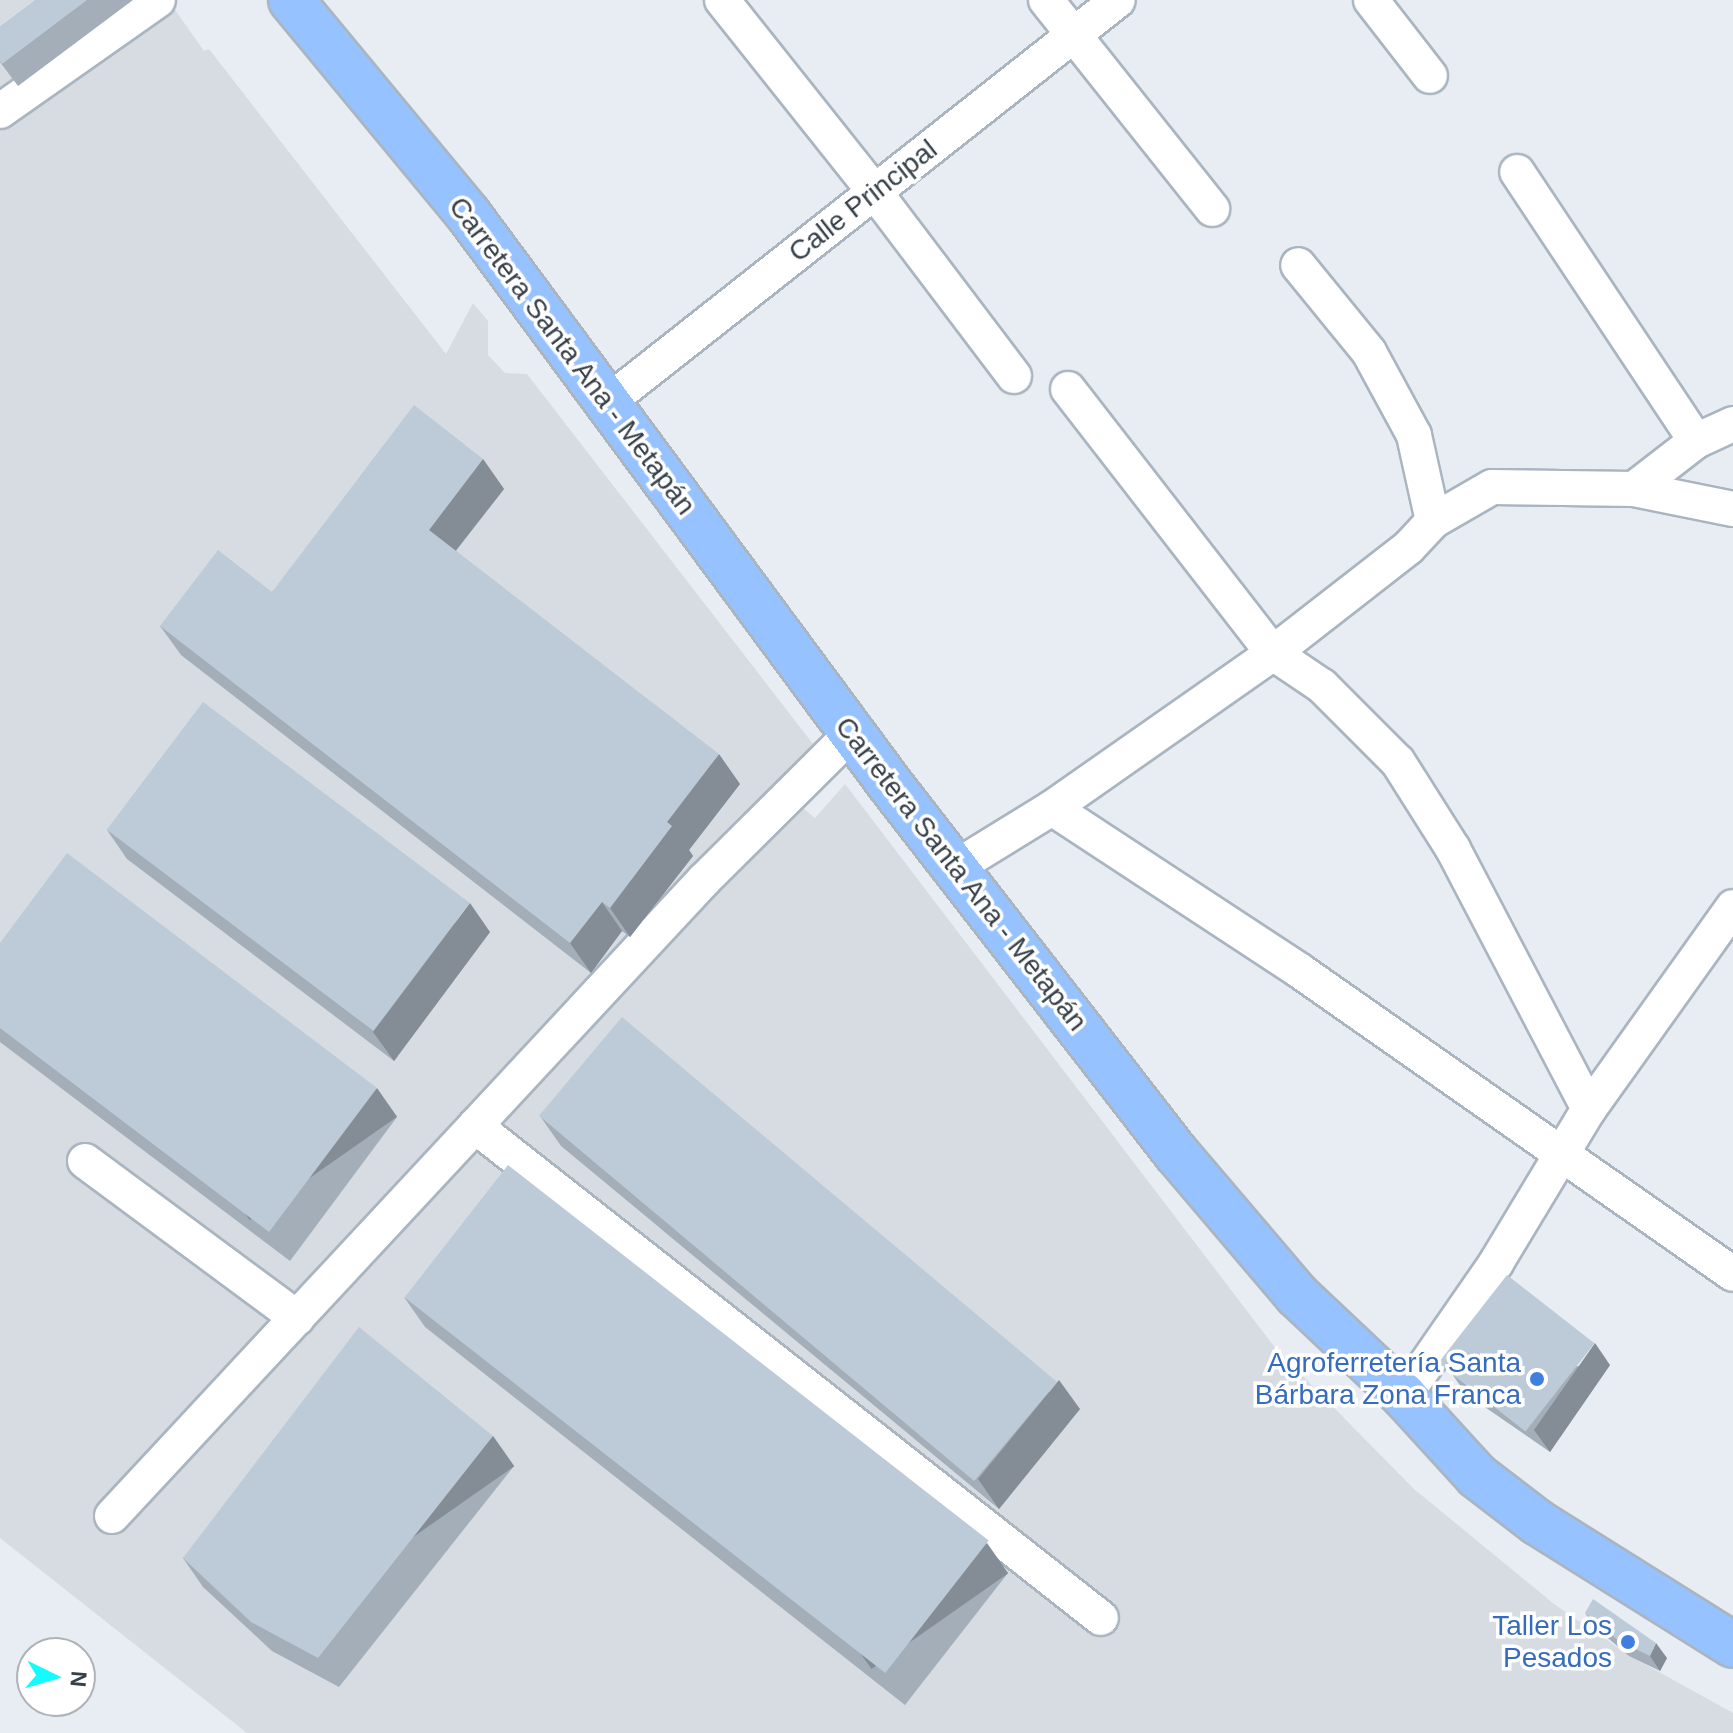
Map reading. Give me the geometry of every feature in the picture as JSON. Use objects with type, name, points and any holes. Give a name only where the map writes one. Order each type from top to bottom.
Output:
[{"type":"main road","name":"Carretera Santa Ana - Metapán","points":[[299,3],[468,214],[852,733],[1177,1154],[1297,1295],[1404,1396],[1477,1476],[1537,1522],[1733,1645]]},
{"type":"street","points":[[0,111],[158,0]]},
{"type":"street","points":[[722,0],[874,191],[1014,376]]},
{"type":"street","points":[[1046,0],[1212,209]]},
{"type":"street","name":"Calle Principal","points":[[608,402],[1118,0]]},
{"type":"street","points":[[1371,0],[1430,76]]},
{"type":"street","points":[[1517,172],[1696,441]]},
{"type":"street","points":[[1298,265],[1369,352],[1414,435],[1433,521]]},
{"type":"street","points":[[1068,389],[1273,653],[1322,686],[1398,762],[1453,849],[1589,1109]]},
{"type":"street","points":[[1634,489],[1696,441],[1733,424]]},
{"type":"street","points":[[956,867],[1052,808],[1273,653],[1409,547],[1433,521],[1492,487],[1634,489],[1733,509]]},
{"type":"street","points":[[112,1516],[705,879],[852,733]]},
{"type":"street","points":[[1052,808],[1300,971],[1733,1274]]},
{"type":"street","points":[[1404,1396],[1496,1263],[1589,1109],[1733,907]]},
{"type":"street","points":[[475,1126],[1101,1618]]},
{"type":"street","points":[[85,1161],[297,1318]]},
{"type":"shaded area","points":[[0,0],[168,0],[204,51],[209,49],[446,354],[473,303],[488,321],[488,355],[505,373],[527,374],[813,744],[779,788],[815,818],[845,784],[1276,1349],[1414,1489],[1554,1604],[1630,1656],[1733,1713],[1733,1733],[247,1733],[0,1538]]},
{"type":"building","points":[[36,0],[87,0],[2,64],[0,27]]},
{"type":"building","points":[[414,405],[483,459],[429,530],[719,754],[667,822],[672,826],[610,908],[602,902],[570,943],[160,626],[218,550],[272,592]]},
{"type":"building","points":[[203,702],[470,903],[373,1031],[107,830]]},
{"type":"building","points":[[67,853],[377,1088],[269,1232],[0,1028],[0,943]]},
{"type":"building","points":[[622,1017],[1057,1382],[974,1481],[539,1116]]},
{"type":"building","points":[[508,1165],[989,1541],[885,1673],[405,1297]]},
{"type":"building","name":"Agroferretería Santa Bárbara Zona Franca","points":[[1507,1275],[1594,1343],[1526,1432],[1438,1363]]},
{"type":"building","points":[[359,1327],[493,1436],[318,1658],[251,1622],[183,1558]]},
{"type":"building","points":[[1593,1599],[1656,1643],[1650,1656],[1619,1641],[1585,1613]]},
{"type":"place","name":"Agroferretería Santa Bárbara Zona Franca","points":[[1537,1379]]},
{"type":"place","name":"Taller Los Pesados","points":[[1628,1642]]}]
